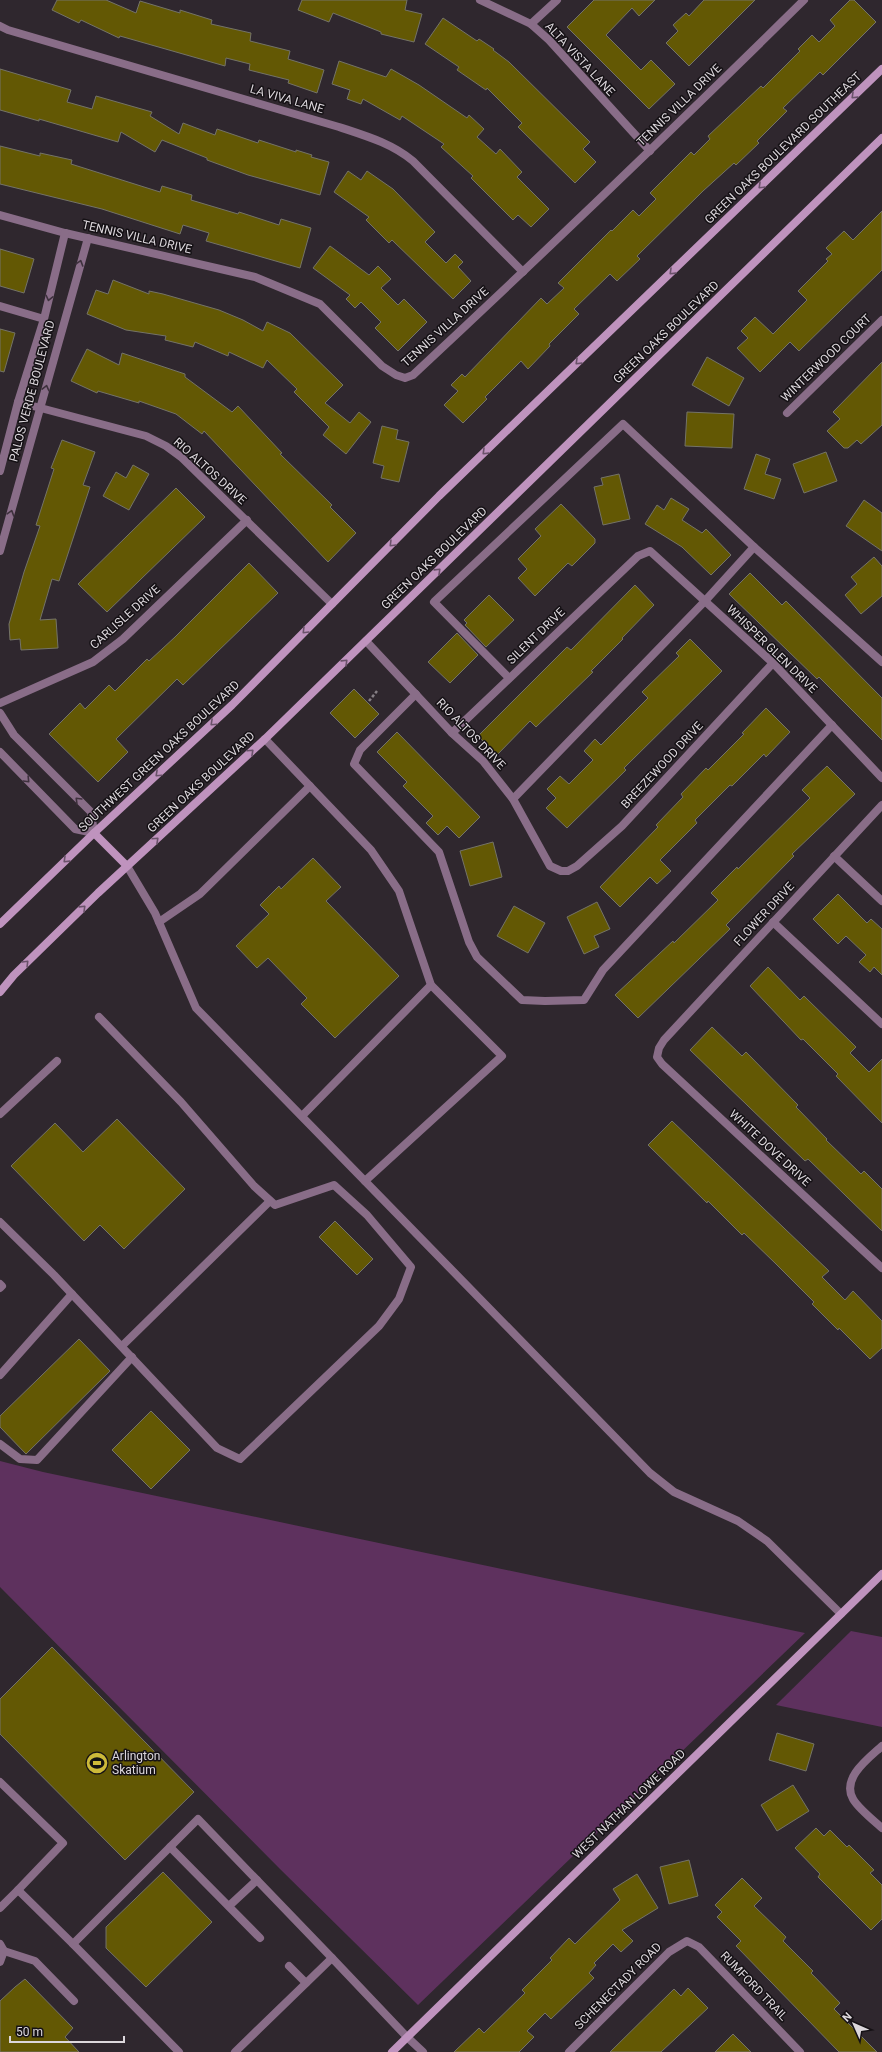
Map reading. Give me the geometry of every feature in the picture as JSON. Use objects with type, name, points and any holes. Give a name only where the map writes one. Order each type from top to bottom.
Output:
[{"type":"main road","name":"GREEN OAKS BOULEVARD SOUTHEAST","points":[[332,604],[439,496],[882,69]]},
{"type":"main road","name":"GREEN OAKS BOULEVARD","points":[[0,992],[50,939],[265,739],[882,138]]},
{"type":"main road","name":"SOUTHWEST GREEN OAKS BOULEVARD","points":[[0,924],[94,833],[232,705],[332,604]]},
{"type":"main road","points":[[94,833],[127,866]]},
{"type":"main road","name":"WEST NATHAN LOWE ROAD","points":[[392,2052],[882,1574]]},
{"type":"street","name":"ALTA VISTA LANE","points":[[480,0],[531,24],[549,40],[650,152]]},
{"type":"street","points":[[531,24],[557,0]]},
{"type":"street","name":"TENNIS VILLA DRIVE","points":[[0,215],[65,233],[255,277],[320,304],[382,366],[396,375],[405,378],[413,375],[524,272],[650,152],[804,0]]},
{"type":"street","name":"LA VIVA LANE","points":[[0,26],[8,30],[339,127],[384,142],[399,150],[413,161],[524,272]]},
{"type":"street","name":"PALOS VERDE BOULEVARD","points":[[0,471],[18,402],[44,319],[65,233]]},
{"type":"street","name":"PALOS VERDE BOULEVARD","points":[[0,551],[41,408],[65,314],[88,238]]},
{"type":"street","points":[[0,306],[44,319]]},
{"type":"street","name":"WINTERWOOD COURT","points":[[787,413],[882,320]]},
{"type":"street","name":"RIO ALTOS DRIVE","points":[[18,402],[146,436],[166,446],[181,457],[332,604]]},
{"type":"street","points":[[509,678],[434,602],[623,424],[754,547],[882,662]]},
{"type":"street","name":"CARLISLE DRIVE","points":[[0,703],[93,662],[123,638],[247,520]]},
{"type":"street","points":[[513,799],[705,601],[754,547]]},
{"type":"street","name":"WHISPER GLEN DRIVE","points":[[638,556],[650,551],[705,601],[773,663],[882,778]]},
{"type":"street","name":"SILENT DRIVE","points":[[452,733],[638,556]]},
{"type":"street","name":"RIO ALTOS DRIVE","points":[[366,640],[452,733],[482,761],[513,799],[550,866],[560,871]]},
{"type":"street","name":"BREEZEWOOD DRIVE","points":[[560,871],[568,871],[577,866],[622,826],[773,663]]},
{"type":"street","points":[[416,694],[360,750],[354,764],[439,852],[469,942],[477,957],[522,1000],[584,1000],[603,970],[832,725]]},
{"type":"street","points":[[0,713],[14,735],[91,812],[94,833],[75,829],[0,752]]},
{"type":"street","points":[[265,739],[371,850],[399,891],[431,985],[502,1056],[365,1181]]},
{"type":"street","points":[[159,922],[200,894],[310,786]]},
{"type":"street","name":"FLOWER DRIVE","points":[[664,1040],[882,805]]},
{"type":"street","points":[[834,856],[882,901]]},
{"type":"street","points":[[127,866],[144,893],[159,922],[196,1008],[650,1473],[674,1492],[738,1521],[767,1541],[841,1614]]},
{"type":"street","points":[[773,922],[882,1024]]},
{"type":"street","points":[[302,1116],[431,985]]},
{"type":"street","points":[[0,1222],[122,1346],[217,1448],[240,1459],[379,1326],[399,1299],[411,1267],[367,1215],[334,1185],[275,1205],[254,1186],[181,1102],[99,1017]]},
{"type":"street","name":"WHITE DOVE DRIVE","points":[[664,1040],[659,1048],[657,1057],[662,1064],[882,1268]]},
{"type":"street","points":[[0,1114],[57,1061]]},
{"type":"street","points":[[122,1346],[270,1201]]},
{"type":"street","points":[[0,1284],[2,1286],[0,1288]]},
{"type":"street","points":[[0,1375],[72,1294]]},
{"type":"street","points":[[0,1444],[20,1459],[37,1460],[132,1357]]},
{"type":"street","points":[[882,1746],[856,1772],[850,1785],[853,1799],[882,1828]]},
{"type":"street","points":[[0,1782],[64,1843],[0,1908]]},
{"type":"street","points":[[73,1944],[198,1819],[423,2052]]},
{"type":"street","points":[[170,1847],[260,1938]]},
{"type":"street","points":[[229,1906],[257,1880]]},
{"type":"street","points":[[18,1890],[179,2052]]},
{"type":"street","name":"SCHENECTADY ROAD","points":[[569,2052],[669,1952],[687,1941]]},
{"type":"street","name":"RUMFORD TRAIL","points":[[687,1941],[699,1947],[800,2052]]},
{"type":"street","points":[[0,1962],[2,1948],[35,1961],[74,2001]]},
{"type":"street","points":[[235,2052],[332,1958]]},
{"type":"street","points":[[289,1966],[306,1983]]},
{"type":"path","points":[[369,700],[377,691]]},
{"type":"shaded area","points":[[0,1461],[43,1472],[805,1633],[418,2005],[280,1869],[0,1587]]},
{"type":"shaded area","points":[[851,1631],[882,1637],[882,1727],[776,1705]]},
{"type":"building","points":[[57,0],[106,0],[136,13],[140,1],[180,13],[180,10],[212,20],[211,24],[251,33],[250,41],[290,51],[288,59],[324,70],[317,93],[288,83],[289,80],[249,70],[250,64],[226,58],[225,66],[120,36],[119,38],[81,20],[79,23],[52,10]]},
{"type":"building","points":[[302,0],[407,0],[405,10],[422,14],[414,42],[381,34],[381,32],[333,13],[329,22],[298,10]]},
{"type":"building","points":[[594,0],[655,0],[639,16],[632,8],[606,35],[641,70],[651,60],[675,84],[649,109],[567,27]]},
{"type":"building","points":[[704,0],[755,0],[689,66],[666,43],[678,31],[673,25],[686,13],[689,16]]},
{"type":"building","points":[[850,0],[854,0],[876,22],[823,75],[820,72],[783,108],[787,111],[757,141],[759,143],[736,165],[734,163],[703,191],[637,256],[640,259],[617,281],[610,274],[574,309],[579,314],[549,344],[550,346],[528,369],[521,361],[485,397],[487,399],[463,423],[444,405],[458,391],[451,385],[462,374],[465,377],[541,298],[547,304],[564,288],[558,283],[633,210],[639,216],[656,199],[650,193],[691,152],[694,155],[710,139],[708,136],[761,86],[763,88],[800,51],[798,49],[812,35],[819,42],[835,26],[830,20]]},
{"type":"building","points":[[443,18],[477,41],[479,39],[494,49],[493,50],[509,62],[590,142],[583,149],[596,162],[575,183],[518,127],[522,123],[487,88],[486,90],[457,70],[459,67],[425,44]]},
{"type":"building","points":[[339,61],[386,77],[391,69],[419,85],[467,118],[469,115],[484,129],[477,137],[496,154],[500,149],[522,172],[517,177],[549,209],[531,227],[518,215],[513,220],[471,178],[473,176],[441,147],[444,144],[402,116],[400,120],[363,99],[361,104],[347,99],[350,90],[332,84]]},
{"type":"building","points":[[0,69],[71,90],[67,102],[92,109],[96,96],[152,112],[150,116],[179,134],[183,123],[215,135],[217,129],[258,143],[259,140],[296,152],[296,150],[312,155],[311,157],[329,162],[320,195],[248,175],[207,160],[207,158],[162,140],[155,152],[121,132],[118,142],[39,119],[39,121],[0,110]]},
{"type":"building","points":[[0,146],[40,156],[40,153],[72,160],[71,164],[160,192],[162,186],[192,195],[191,200],[238,214],[239,212],[279,225],[281,219],[311,228],[300,268],[206,241],[209,233],[183,225],[180,234],[102,209],[0,184]]},
{"type":"building","points":[[348,171],[361,180],[367,171],[393,189],[435,232],[425,242],[446,263],[455,254],[463,262],[458,267],[471,281],[453,299],[392,240],[389,243],[366,220],[369,217],[334,192]]},
{"type":"building","points":[[882,211],[882,270],[799,351],[790,342],[760,372],[737,348],[748,338],[741,331],[755,317],[773,334],[807,300],[798,291],[828,261],[826,259],[832,254],[826,248],[844,231],[853,240]]},
{"type":"building","points":[[330,246],[369,275],[378,266],[391,279],[381,288],[398,305],[404,299],[427,322],[398,351],[375,328],[381,322],[361,302],[355,308],[346,299],[350,295],[313,268]]},
{"type":"building","points":[[0,249],[34,259],[24,293],[0,286]]},
{"type":"building","points":[[113,280],[149,294],[149,291],[163,294],[219,310],[243,320],[263,331],[267,322],[290,333],[343,385],[325,403],[350,423],[359,412],[371,422],[346,454],[323,435],[329,427],[294,392],[297,389],[267,360],[263,368],[229,352],[228,356],[195,342],[193,347],[165,340],[166,336],[126,330],[87,314],[96,290],[108,294]]},
{"type":"building","points":[[0,329],[15,333],[4,372],[0,371]]},
{"type":"building","points":[[87,349],[119,365],[122,353],[185,374],[185,377],[232,412],[238,406],[282,453],[280,454],[332,505],[330,507],[356,533],[328,562],[204,431],[202,434],[176,414],[139,401],[139,403],[98,391],[97,393],[71,381]]},
{"type":"building","points":[[707,357],[744,378],[729,406],[692,385]]},
{"type":"building","points":[[882,362],[882,425],[861,444],[857,440],[848,448],[844,448],[827,431],[840,419],[833,412]]},
{"type":"building","points":[[687,412],[734,414],[732,448],[685,446]]},
{"type":"building","points":[[382,426],[398,430],[396,439],[409,442],[399,482],[381,478],[384,466],[373,463]]},
{"type":"building","points":[[62,440],[95,452],[83,485],[90,487],[59,581],[52,579],[40,620],[56,619],[58,648],[21,650],[20,639],[10,640],[9,624],[24,572],[40,526],[36,525],[54,469],[51,468]]},
{"type":"building","points":[[826,452],[837,481],[804,493],[793,464]]},
{"type":"building","points":[[756,454],[770,459],[765,474],[781,479],[774,499],[744,489]]},
{"type":"building","points":[[133,465],[149,474],[129,510],[103,496],[116,472],[126,478]]},
{"type":"building","points":[[619,474],[630,519],[603,525],[594,487],[603,485],[601,478]]},
{"type":"building","points":[[176,488],[205,517],[107,612],[78,584]]},
{"type":"building","points":[[671,498],[689,509],[682,520],[702,533],[706,529],[731,555],[711,575],[682,547],[645,524],[657,505],[664,510]]},
{"type":"building","points":[[864,500],[882,513],[882,551],[846,526]]},
{"type":"building","points":[[561,504],[595,539],[595,543],[572,566],[568,563],[535,596],[518,578],[527,569],[518,559],[541,536],[535,529]]},
{"type":"building","points":[[874,557],[882,566],[882,596],[861,614],[845,595],[857,584],[851,577]]},
{"type":"building","points":[[249,563],[278,593],[183,685],[177,679],[116,739],[128,752],[98,782],[49,734],[80,703],[85,709],[109,685],[115,691],[147,659],[149,661],[175,637]]},
{"type":"building","points":[[750,573],[782,605],[786,601],[882,698],[882,740],[819,677],[817,679],[729,594]]},
{"type":"building","points":[[635,585],[654,605],[591,671],[593,672],[536,727],[530,721],[497,755],[478,736],[567,647],[571,650]]},
{"type":"building","points":[[489,595],[514,620],[486,647],[465,625],[467,623],[464,620]]},
{"type":"building","points":[[457,633],[478,655],[450,683],[428,662]]},
{"type":"building","points":[[690,639],[722,671],[624,768],[626,770],[567,828],[546,808],[556,798],[547,789],[560,776],[569,784],[593,760],[584,751],[595,739],[601,745],[648,698],[642,692],[679,656],[676,653]]},
{"type":"building","points":[[354,689],[379,714],[355,738],[330,713]]},
{"type":"building","points":[[766,708],[790,732],[766,757],[764,754],[732,786],[730,785],[695,820],[697,823],[660,860],[671,871],[657,884],[650,877],[620,907],[600,887],[658,827],[656,825],[683,797],[681,794],[706,768],[708,770],[744,734],[742,733]]},
{"type":"building","points":[[397,732],[480,817],[459,838],[447,826],[438,835],[426,823],[433,816],[403,786],[407,782],[377,752]]},
{"type":"building","points":[[827,766],[855,794],[792,854],[794,856],[726,925],[730,929],[638,1018],[615,995],[673,941],[674,943],[718,900],[711,893],[737,867],[738,869],[810,798],[802,790]]},
{"type":"building","points":[[493,842],[502,877],[470,886],[460,851]]},
{"type":"building","points":[[313,858],[341,887],[326,901],[399,976],[335,1038],[301,1004],[307,998],[268,958],[257,968],[236,946],[269,914],[260,905],[279,886],[281,889]]},
{"type":"building","points":[[838,894],[867,923],[871,919],[882,929],[882,975],[874,967],[870,972],[859,962],[866,955],[846,936],[838,944],[813,919]]},
{"type":"building","points":[[597,902],[610,929],[594,936],[599,947],[584,954],[567,917]]},
{"type":"building","points":[[514,906],[545,923],[528,953],[497,936]]},
{"type":"building","points":[[768,967],[800,1000],[804,996],[856,1047],[850,1053],[869,1072],[882,1059],[882,1123],[836,1076],[838,1074],[803,1039],[801,1040],[750,986]]},
{"type":"building","points":[[712,1027],[742,1056],[746,1052],[798,1105],[796,1107],[827,1139],[826,1140],[861,1174],[864,1171],[882,1189],[882,1231],[808,1159],[805,1161],[690,1050]]},
{"type":"building","points":[[117,1119],[185,1189],[124,1249],[100,1225],[84,1241],[11,1166],[55,1123],[83,1152]]},
{"type":"building","points":[[672,1121],[829,1271],[822,1277],[845,1300],[853,1291],[882,1321],[882,1348],[870,1359],[812,1304],[814,1302],[744,1233],[742,1235],[708,1201],[707,1203],[648,1145]]},
{"type":"building","points":[[335,1221],[373,1259],[357,1275],[319,1237]]},
{"type":"building","points":[[79,1339],[110,1371],[26,1454],[0,1427],[0,1416]]},
{"type":"building","points":[[151,1411],[190,1450],[151,1489],[112,1450]]},
{"type":"building","name":"Arlington Skatium","points":[[52,1647],[194,1792],[125,1860],[0,1734],[0,1699]]},
{"type":"building","points":[[777,1733],[814,1744],[806,1771],[769,1760]]},
{"type":"building","points":[[793,1785],[809,1811],[777,1831],[761,1805]]},
{"type":"building","points":[[816,1828],[824,1836],[830,1830],[847,1847],[849,1845],[874,1870],[870,1873],[882,1885],[882,1919],[871,1930],[818,1877],[820,1874],[795,1848]]},
{"type":"building","points":[[689,1860],[698,1896],[669,1904],[660,1867]]},
{"type":"building","points":[[163,1872],[212,1922],[146,1987],[106,1948],[106,1927]]},
{"type":"building","points":[[637,1874],[658,1908],[622,1930],[633,1941],[621,1952],[613,1944],[594,1963],[596,1965],[589,1973],[594,1978],[551,2019],[545,2013],[527,2031],[534,2037],[519,2052],[454,2052],[479,2028],[484,2033],[525,1993],[522,1990],[552,1960],[550,1958],[569,1938],[575,1944],[620,1900],[613,1889]]},
{"type":"building","points":[[742,1878],[762,1898],[754,1906],[786,1937],[783,1941],[813,1971],[811,1973],[840,2003],[834,2009],[877,2052],[839,2052],[736,1946],[741,1941],[717,1917],[722,1912],[715,1905]]},
{"type":"building","points":[[25,1979],[73,2028],[65,2037],[79,2052],[0,2052],[0,2001]]},
{"type":"building","points":[[688,1988],[708,2008],[661,2052],[610,2052],[674,1989],[681,1996]]},
{"type":"building","points":[[733,2034],[751,2052],[715,2052]]},
{"type":"place","name":"Arlington Skatium","points":[[97,1763]]}]
